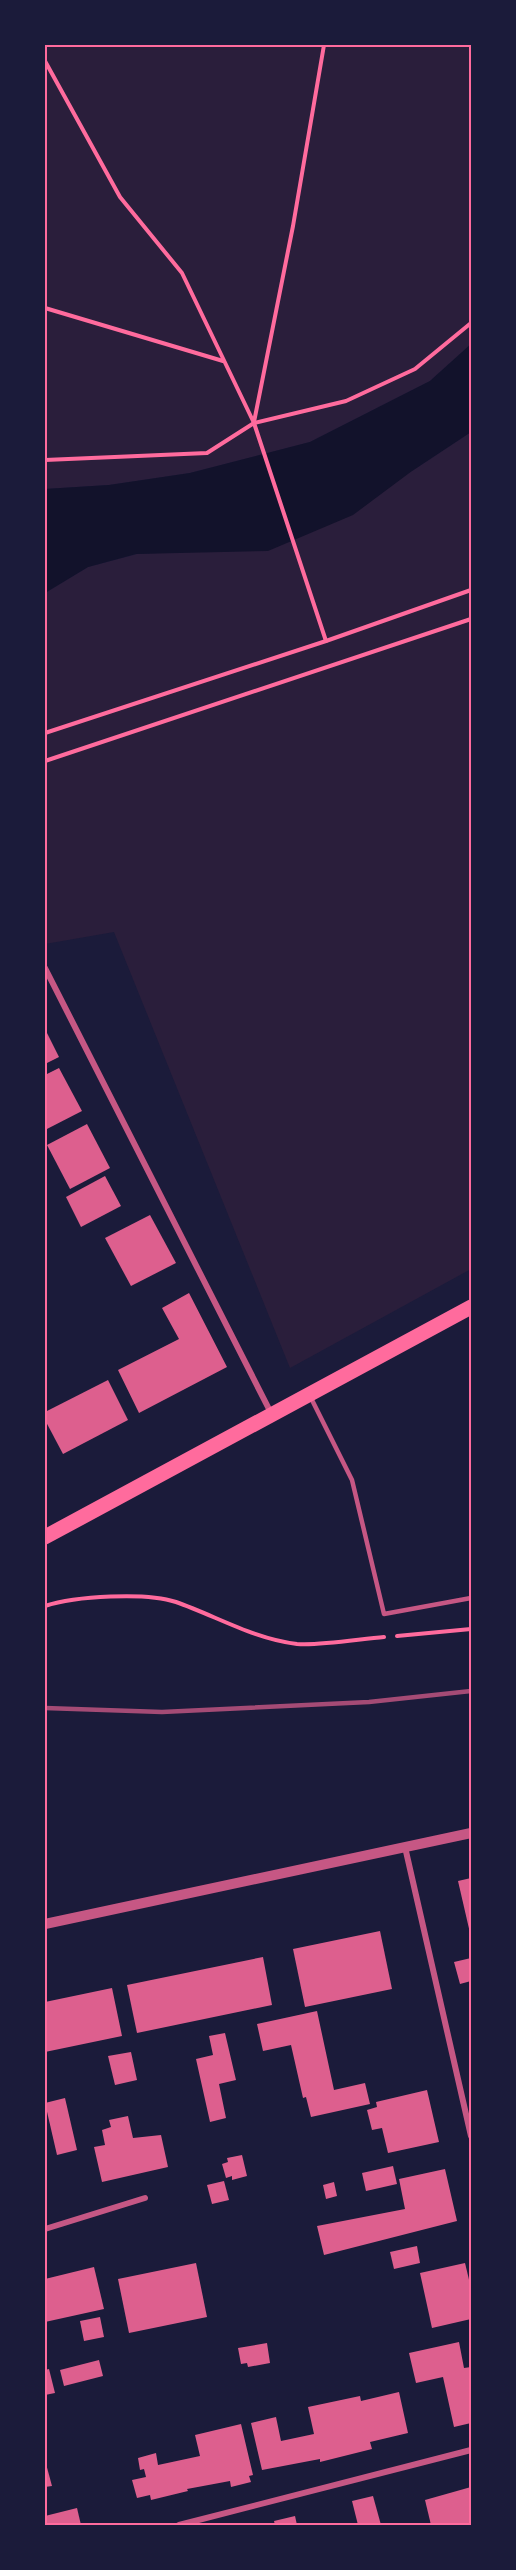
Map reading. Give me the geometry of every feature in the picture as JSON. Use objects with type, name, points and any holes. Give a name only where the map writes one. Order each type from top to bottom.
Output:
[{"type":"main road","points":[[45,1537],[471,1307]]},
{"type":"street","points":[[45,968],[271,1413]]},
{"type":"street","points":[[45,1924],[471,1833]]},
{"type":"street","points":[[405,1847],[471,2136]]},
{"type":"street","points":[[45,2229],[145,2198]]},
{"type":"street","points":[[178,2525],[471,2450]]},
{"type":"lane","points":[[309,1393],[352,1480],[384,1614],[471,1598]]},
{"type":"path","points":[[254,423],[293,226],[324,45]]},
{"type":"path","points":[[45,61],[120,197],[182,273],[254,423],[326,641]]},
{"type":"path","points":[[45,308],[224,362]]},
{"type":"path","points":[[45,460],[207,453],[254,423],[346,401],[415,369],[471,323]]},
{"type":"path","points":[[45,733],[326,641],[471,590]]},
{"type":"path","points":[[45,761],[471,619]]},
{"type":"path","points":[[45,1606],[66,1599],[122,1597],[174,1601],[259,1635],[298,1644],[471,1629]]},
{"type":"shaded area","points":[[45,45],[471,45],[471,344],[430,381],[310,442],[190,473],[109,485],[45,489]]},
{"type":"shaded area","points":[[471,344],[471,432],[412,471],[353,515],[268,551],[136,554],[88,567],[45,593],[45,489],[109,485],[190,473],[310,442],[430,381]]},
{"type":"shaded area","points":[[471,432],[471,1269],[290,1368],[114,932],[45,944],[45,593],[88,567],[137,554],[198,551],[412,471]]},
{"type":"building","points":[[45,1029],[59,1057],[45,1064]]},
{"type":"building","points":[[59,1068],[82,1111],[45,1130],[45,1075]]},
{"type":"building","points":[[87,1124],[110,1168],[70,1189],[47,1145]]},
{"type":"building","points":[[105,1176],[121,1206],[81,1227],[66,1197]]},
{"type":"building","points":[[150,1215],[176,1263],[131,1286],[105,1238]]},
{"type":"building","points":[[189,1293],[227,1367],[139,1413],[118,1370],[179,1339],[162,1308]]},
{"type":"building","points":[[108,1380],[128,1420],[63,1454],[45,1420],[45,1412]]},
{"type":"building","points":[[471,1878],[471,1932],[470,1933],[458,1881]]},
{"type":"building","points":[[380,1931],[392,1989],[305,2007],[293,1949]]},
{"type":"building","points":[[263,1957],[272,2005],[137,2033],[127,1985]]},
{"type":"building","points":[[471,1958],[471,1981],[460,1984],[454,1962]]},
{"type":"building","points":[[112,1988],[122,2036],[45,2052],[45,2002]]},
{"type":"building","points":[[317,2011],[334,2090],[365,2083],[370,2104],[311,2117],[306,2097],[303,2098],[291,2045],[263,2051],[257,2024]]},
{"type":"building","points":[[225,2033],[236,2080],[219,2084],[226,2118],[210,2122],[196,2059],[213,2055],[209,2036]]},
{"type":"building","points":[[131,2052],[137,2080],[115,2085],[108,2056]]},
{"type":"building","points":[[427,2090],[439,2142],[388,2153],[382,2128],[372,2130],[367,2110],[377,2107],[376,2102]]},
{"type":"building","points":[[65,2098],[77,2150],[57,2155],[45,2103]]},
{"type":"building","points":[[128,2116],[133,2138],[161,2135],[168,2167],[102,2182],[94,2147],[105,2145],[102,2130],[111,2127],[109,2120]]},
{"type":"building","points":[[242,2155],[247,2176],[232,2180],[232,2176],[226,2178],[222,2164],[228,2162],[227,2158]]},
{"type":"building","points":[[393,2166],[397,2184],[366,2191],[362,2173]]},
{"type":"building","points":[[445,2169],[457,2221],[324,2255],[317,2226],[405,2209],[399,2179]]},
{"type":"building","points":[[224,2181],[229,2200],[212,2204],[207,2185]]},
{"type":"building","points":[[334,2182],[337,2196],[326,2199],[323,2185]]},
{"type":"building","points":[[417,2246],[420,2263],[394,2269],[390,2252]]},
{"type":"building","points":[[196,2263],[207,2317],[129,2333],[118,2279]]},
{"type":"building","points":[[465,2263],[471,2288],[471,2319],[432,2328],[420,2273]]},
{"type":"building","points":[[94,2267],[104,2309],[45,2322],[45,2279]]},
{"type":"building","points":[[100,2317],[104,2337],[84,2341],[80,2321]]},
{"type":"building","points":[[459,2342],[464,2368],[471,2367],[471,2423],[454,2427],[443,2377],[416,2383],[409,2353]]},
{"type":"building","points":[[267,2343],[270,2363],[248,2367],[247,2363],[241,2364],[238,2348]]},
{"type":"building","points":[[99,2360],[103,2376],[64,2386],[60,2370]]},
{"type":"building","points":[[49,2369],[55,2393],[45,2395],[45,2370]]},
{"type":"building","points":[[399,2392],[408,2433],[370,2442],[372,2449],[320,2462],[320,2459],[262,2470],[251,2423],[276,2417],[281,2441],[314,2434],[308,2407],[360,2396],[361,2401]]},
{"type":"building","points":[[241,2424],[253,2475],[249,2476],[251,2482],[231,2487],[230,2481],[187,2489],[188,2491],[151,2500],[150,2495],[137,2498],[132,2480],[146,2477],[144,2469],[140,2470],[138,2458],[156,2453],[158,2465],[200,2456],[195,2435]]},
{"type":"building","points":[[45,2460],[52,2486],[45,2487]]},
{"type":"building","points":[[471,2487],[471,2525],[431,2525],[425,2500]]},
{"type":"building","points":[[373,2496],[381,2525],[358,2525],[352,2501]]},
{"type":"building","points":[[77,2508],[81,2525],[45,2525],[45,2516]]},
{"type":"building","points":[[295,2516],[297,2525],[275,2525],[274,2521]]},
{"type":"railway","points":[[45,1708],[162,1712],[369,1702],[471,1691]]}]
